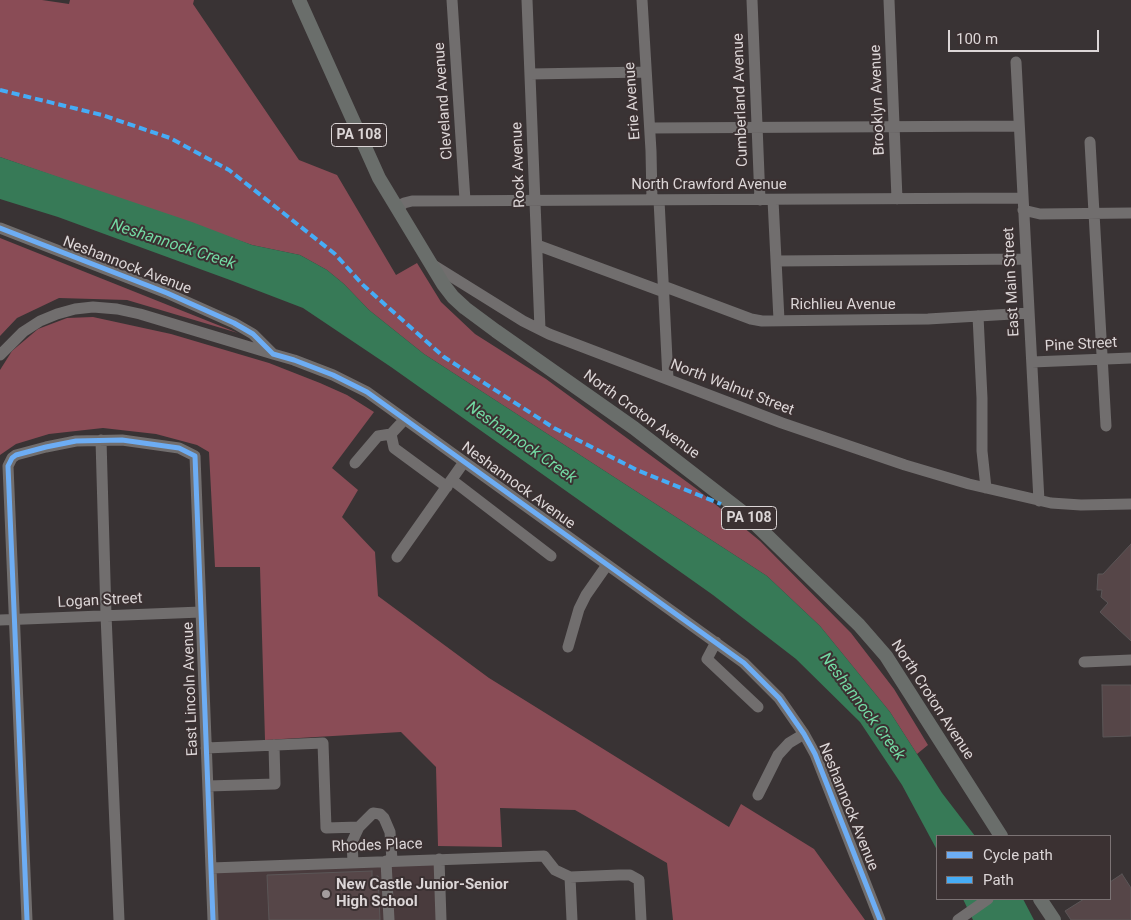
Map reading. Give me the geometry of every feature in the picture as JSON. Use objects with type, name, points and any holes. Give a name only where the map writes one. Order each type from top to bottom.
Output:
[{"type":"main road","name":"North Croton Avenue","points":[[299,0],[368,155],[443,284],[465,308],[634,428],[745,514],[859,625],[886,656],[1000,835]]},
{"type":"main road","points":[[1041,900],[1054,920]]},
{"type":"street","name":"Cleveland Avenue","points":[[452,0],[465,200]]},
{"type":"street","name":"Rock Avenue","points":[[528,0],[540,329]]},
{"type":"street","name":"Erie Avenue","points":[[642,0],[668,379]]},
{"type":"street","name":"Cumberland Avenue","points":[[752,0],[760,200]]},
{"type":"street","name":"Brooklyn Avenue","points":[[889,0],[898,199]]},
{"type":"street","name":"East Main Street","points":[[1016,62],[1039,501]]},
{"type":"street","points":[[530,74],[646,72]]},
{"type":"street","points":[[650,128],[757,129],[1019,126]]},
{"type":"street","points":[[1090,142],[1106,426]]},
{"type":"street","name":"North Crawford Avenue","points":[[398,208],[412,201],[465,200],[898,199],[1023,204],[1040,214],[1131,213]]},
{"type":"street","points":[[773,200],[779,320]]},
{"type":"street","name":"Neshannock Avenue","points":[[0,228],[234,323],[253,334],[273,354],[298,361],[347,381],[367,392],[744,663],[779,698],[804,734],[815,754],[880,920]]},
{"type":"street","name":"Richlieu Avenue","points":[[537,245],[751,319],[919,319],[1029,313]]},
{"type":"street","points":[[776,261],[1026,259]]},
{"type":"street","name":"North Walnut Street","points":[[431,264],[473,291],[540,329],[782,423],[917,469],[1039,501],[1062,505],[1131,504]]},
{"type":"street","points":[[0,355],[23,332],[40,321],[75,309],[93,307],[117,309],[140,314],[273,354]]},
{"type":"street","points":[[978,316],[982,398],[982,451],[986,488]]},
{"type":"street","name":"Pine Street","points":[[1032,362],[1131,358]]},
{"type":"street","points":[[355,463],[378,436],[391,434],[405,420]]},
{"type":"street","points":[[391,434],[394,448],[450,484],[551,556]]},
{"type":"street","points":[[26,920],[8,466],[10,460],[16,455],[76,441],[101,440],[106,615],[119,920]]},
{"type":"street","name":"East Lincoln Avenue","points":[[101,440],[151,443],[179,448],[195,456],[213,920]]},
{"type":"street","points":[[397,557],[464,462]]},
{"type":"street","points":[[568,648],[579,609],[586,595],[607,565]]},
{"type":"street","name":"Logan Street","points":[[0,620],[201,612]]},
{"type":"street","points":[[716,642],[707,659],[758,707]]},
{"type":"street","points":[[1084,662],[1131,660]]},
{"type":"street","points":[[758,795],[778,755],[789,743],[804,734]]},
{"type":"street","points":[[206,748],[323,744],[326,828],[359,827]]},
{"type":"street","points":[[208,786],[275,784],[274,745]]},
{"type":"street","points":[[353,862],[352,842],[359,827],[373,814],[380,814],[384,818],[390,832],[389,920]]},
{"type":"street","name":"Rhodes Place","points":[[211,868],[389,860],[544,856],[556,870],[570,877]]},
{"type":"street","points":[[439,859],[441,920]]},
{"type":"street","points":[[572,920],[570,877],[618,874],[630,875],[639,880],[641,920]]},
{"type":"street","points":[[958,920],[987,900]]},
{"type":"shaded area","points":[[0,0],[42,0],[69,4],[70,0],[194,0],[193,4],[299,160],[337,175],[396,275],[417,263],[441,302],[475,334],[546,379],[698,490],[760,541],[851,633],[894,689],[928,745],[917,754],[890,712],[820,626],[767,576],[424,354],[369,310],[344,284],[327,270],[300,255],[252,245],[0,157]]},
{"type":"shaded area","points":[[0,238],[238,333],[127,300],[59,298],[17,318],[0,336]]},
{"type":"shaded area","points":[[93,317],[171,334],[269,363],[347,395],[374,412],[332,468],[358,490],[342,517],[375,552],[378,596],[489,678],[729,827],[741,804],[814,849],[865,920],[673,920],[667,863],[575,810],[500,808],[502,847],[438,846],[436,767],[401,732],[265,740],[260,567],[215,567],[209,452],[197,445],[156,434],[103,428],[49,434],[16,444],[0,455],[0,370],[12,351],[38,329],[67,318]]},
{"type":"shaded area","name":"New Castle Junior-Senior High School","points":[[439,859],[441,920],[213,920],[211,868]]},
{"type":"water","name":"Neshannock Creek","points":[[0,157],[192,222],[252,245],[300,255],[327,270],[344,284],[369,310],[424,354],[767,576],[820,626],[890,712],[942,793],[974,835],[936,835],[936,848],[902,785],[860,722],[796,659],[713,595],[391,367],[303,308],[58,217],[0,199]]},
{"type":"water","points":[[963,900],[1024,900],[1034,920],[973,920]]},
{"type":"building","points":[[1131,544],[1131,641],[1100,612],[1108,603],[1101,597],[1102,590],[1097,590],[1098,574],[1103,574]]},
{"type":"building","points":[[1102,685],[1131,685],[1131,736],[1103,737]]},
{"type":"building","points":[[372,871],[372,877],[378,876],[380,920],[269,920],[267,875]]},
{"type":"building","points":[[1122,874],[1131,888],[1131,920],[1071,920],[1065,911],[1082,900],[1111,900],[1111,881]]},
{"type":"marked path","points":[[0,90],[102,115],[170,138],[229,170],[335,254],[363,285],[444,357],[554,428],[637,470],[721,504]]},
{"type":"cycle path","points":[[0,228],[167,293],[234,323],[253,334],[273,354],[333,375],[367,392],[744,663],[779,698],[804,734],[815,754],[880,920]]},
{"type":"cycle path","points":[[27,920],[8,466],[16,455],[46,447],[76,441],[122,440],[179,448],[195,456],[213,920]]},
{"type":"place","name":"New Castle Junior-Senior High School","points":[[326,894]]}]
